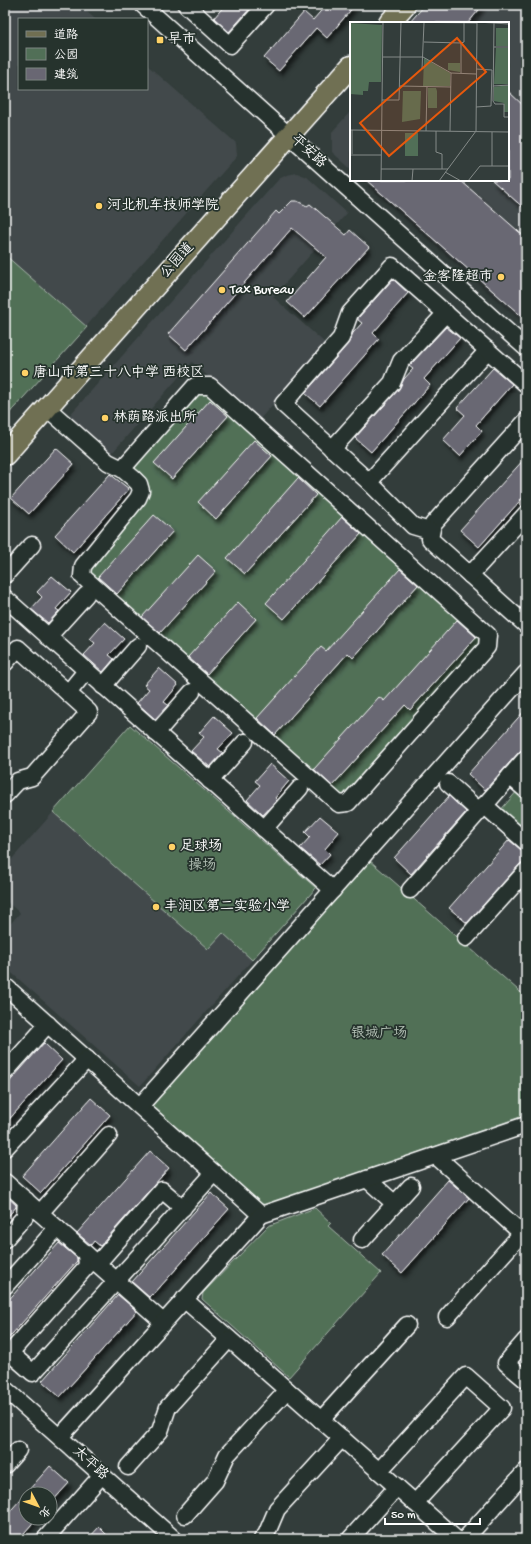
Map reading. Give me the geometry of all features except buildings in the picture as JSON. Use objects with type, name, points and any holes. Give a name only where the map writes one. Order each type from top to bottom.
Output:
[{"type":"main road","points":[[390,22],[405,5]]},
{"type":"main road","name":"公园道","points":[[5,455],[350,67]]},
{"type":"street","name":"平安路","points":[[143,5],[526,348]]},
{"type":"street","points":[[186,5],[230,44],[266,5]]},
{"type":"street","points":[[430,531],[413,526],[369,482],[283,404],[341,338],[350,313],[392,266],[526,384]]},
{"type":"street","points":[[332,449],[392,383],[400,362],[446,313]]},
{"type":"street","points":[[369,482],[488,350]]},
{"type":"street","points":[[47,408],[108,462],[122,469],[133,478],[139,484],[141,491],[138,498],[82,566],[82,576],[339,804],[348,803],[487,647],[488,635],[210,386],[195,386],[122,469]]},
{"type":"street","points":[[526,421],[432,524],[430,531],[430,539],[526,624]]},
{"type":"street","points":[[470,575],[526,514]]},
{"type":"street","points":[[5,575],[32,545]]},
{"type":"street","points":[[48,637],[86,595]]},
{"type":"street","points":[[5,598],[333,890]]},
{"type":"street","points":[[103,686],[138,646]]},
{"type":"street","points":[[5,663],[18,648],[89,712],[32,777],[18,781],[5,795]]},
{"type":"street","points":[[68,693],[86,671]]},
{"type":"street","points":[[140,1106],[526,673]]},
{"type":"street","points":[[156,733],[192,692]]},
{"type":"street","points":[[210,781],[245,742]]},
{"type":"street","points":[[410,890],[526,758]]},
{"type":"street","points":[[510,776],[526,790]]},
{"type":"street","points":[[448,784],[526,842]]},
{"type":"street","points":[[264,829],[300,788]]},
{"type":"street","points":[[466,938],[526,871]]},
{"type":"street","points":[[5,986],[261,1215]]},
{"type":"street","points":[[5,1072],[48,1024]]},
{"type":"street","points":[[5,1148],[86,1059]]},
{"type":"street","points":[[60,1437],[261,1215],[526,1125]]},
{"type":"street","points":[[40,1213],[109,1135]]},
{"type":"street","points":[[436,1156],[524,1235],[446,1317]]},
{"type":"street","points":[[183,1208],[162,1190],[91,1259],[87,1266],[10,1353],[33,1373],[117,1281],[183,1208],[214,1173]]},
{"type":"street","points":[[367,1179],[395,1204]]},
{"type":"street","points":[[5,1182],[163,1322]]},
{"type":"street","points":[[362,1240],[411,1186]]},
{"type":"street","points":[[5,1239],[25,1216],[26,1200]]},
{"type":"street","points":[[5,1286],[57,1228]]},
{"type":"street","points":[[184,1299],[456,1539]]},
{"type":"street","points":[[322,1420],[407,1325]]},
{"type":"street","points":[[128,1466],[160,1432],[168,1407],[229,1339]]},
{"type":"street","points":[[526,1340],[506,1363],[526,1380]]},
{"type":"street","points":[[379,1471],[466,1376],[502,1408],[415,1503]]},
{"type":"street","name":"太平路","points":[[5,1389],[174,1539]]},
{"type":"street","points":[[185,1515],[215,1482],[227,1455],[287,1390]]},
{"type":"street","points":[[262,1539],[266,1536],[277,1509],[342,1438]]},
{"type":"street","points":[[5,1465],[18,1450]]},
{"type":"street","points":[[465,1539],[526,1470]]},
{"type":"street","points":[[45,1539],[102,1475]]},
{"type":"street","points":[[350,1539],[397,1487]]},
{"type":"shaded area","name":"河北机车技师学院","points":[[5,5],[79,5],[94,18],[18,18],[18,90],[148,90],[148,66],[236,143],[237,156],[5,418]]},
{"type":"shaded area","points":[[446,5],[526,5],[526,324],[365,181],[509,181],[509,22],[431,22]]},
{"type":"shaded area","points":[[350,112],[350,168],[332,152],[332,132]]},
{"type":"shaded area","points":[[297,173],[307,177],[347,213],[273,297],[326,344],[259,420],[192,362],[112,453],[69,416],[279,179],[287,175]]},
{"type":"shaded area","name":"丰润区第二实验小学","points":[[130,725],[316,888],[140,1086],[5,967],[5,930],[20,913],[5,900],[5,867]]},
{"type":"green space","name":"唐山市第三十八中学 西校区","points":[[5,255],[87,327],[5,418]]},
{"type":"green space","points":[[206,392],[481,634],[479,646],[343,795],[336,795],[91,575],[90,566],[144,500],[136,475],[135,465],[194,396]]},
{"type":"green space","name":"操场","points":[[130,725],[316,888],[252,960],[223,933],[208,949],[53,812]]},
{"type":"green space","points":[[518,790],[526,797],[526,835],[499,812]]},
{"type":"green space","name":"银城广场","points":[[368,859],[526,997],[526,1115],[267,1205],[258,1203],[154,1111],[151,1106],[153,1100]]},
{"type":"green space","points":[[315,1208],[331,1223],[328,1226],[381,1273],[289,1377],[202,1299],[203,1293],[268,1226]]},
{"type":"place","name":"早市","points":[[160,40]]},
{"type":"place","name":"河北机车技师学院","points":[[99,206]]},
{"type":"place","name":"金客隆超市","points":[[501,277]]},
{"type":"place","name":"Tax Bureau","points":[[222,290]]},
{"type":"place","name":"唐山市第三十八中学 西校区","points":[[25,373]]},
{"type":"place","name":"林荫路派出所","points":[[105,418]]},
{"type":"place","name":"足球场","points":[[172,847]]},
{"type":"place","name":"丰润区第二实验小学","points":[[156,907]]}]
